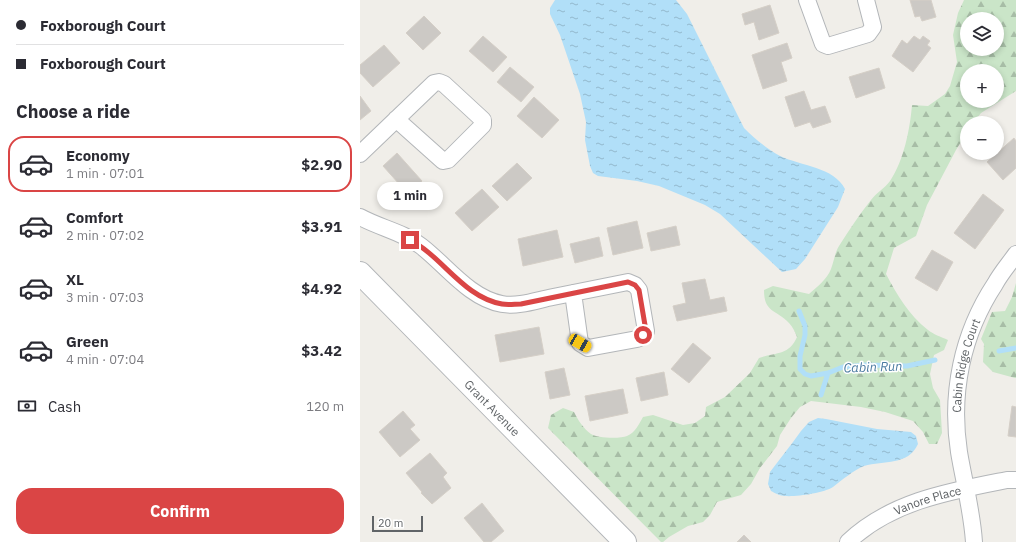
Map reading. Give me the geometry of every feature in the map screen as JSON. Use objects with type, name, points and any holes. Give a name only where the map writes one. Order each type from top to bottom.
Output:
[{"type":"street","points":[[807,0],[823,44],[828,46],[868,34],[873,27],[866,0]]},
{"type":"street","points":[[360,154],[434,82],[439,82],[483,120],[483,125],[448,160],[443,161],[396,119]]},
{"type":"street","points":[[360,218],[372,224],[391,230],[420,245],[453,276],[475,292],[494,302],[504,304],[521,304],[573,293],[628,282],[635,285],[639,290],[646,331],[642,337],[637,339],[588,348],[580,343],[573,293]]},
{"type":"street","name":"Cabin Ridge Court","points":[[974,542],[973,524],[967,488],[959,452],[956,425],[956,391],[960,366],[974,321],[994,284],[1016,254]]},
{"type":"street","name":"Grant Avenue","points":[[360,273],[625,542]]},
{"type":"street","name":"Vanore Place","points":[[848,542],[876,521],[904,506],[933,496],[967,488],[1007,480],[1016,480]]},
{"type":"green space","points":[[964,0],[1016,0],[1016,91],[1004,99],[1004,64],[960,64],[960,108],[989,108],[979,116],[960,116],[960,143],[927,205],[916,236],[894,248],[886,274],[899,297],[915,318],[930,331],[948,340],[944,350],[934,355],[930,374],[933,388],[940,400],[942,433],[937,444],[929,444],[923,432],[913,421],[885,412],[861,407],[811,401],[800,407],[791,418],[780,435],[777,446],[760,468],[751,484],[741,495],[717,502],[710,515],[703,522],[688,526],[661,542],[548,428],[551,415],[563,408],[574,412],[581,424],[591,434],[608,438],[619,438],[630,435],[643,417],[653,415],[683,425],[695,423],[705,416],[706,407],[725,397],[750,373],[759,358],[781,352],[790,347],[797,337],[795,331],[789,323],[768,307],[764,290],[773,286],[809,294],[822,283],[831,269],[838,248],[858,217],[875,195],[888,184],[895,173],[906,144],[912,105],[928,106],[945,94],[950,86],[957,62],[953,35],[958,13]]},
{"type":"green space","points":[[1016,283],[1015,378],[993,372],[983,362],[984,344],[981,339],[992,312],[1005,311],[1012,297]]},
{"type":"water","points":[[555,0],[676,0],[687,14],[744,128],[770,150],[780,156],[816,168],[833,176],[840,182],[845,189],[838,207],[805,259],[796,269],[782,272],[720,214],[705,205],[659,186],[637,181],[598,176],[593,173],[590,166],[585,140],[586,122],[580,94],[560,35],[550,14],[550,8]]},
{"type":"water","points":[[818,418],[877,429],[911,432],[916,436],[918,444],[914,451],[902,459],[864,466],[833,487],[823,491],[803,495],[781,496],[771,491],[768,484],[770,472],[809,422]]},
{"type":"building","points":[[910,0],[931,0],[936,17],[922,21],[920,16],[915,17]]},
{"type":"building","points":[[770,5],[779,33],[759,40],[754,22],[745,25],[742,14]]},
{"type":"building","points":[[424,16],[441,33],[423,50],[406,33]]},
{"type":"building","points":[[483,36],[507,57],[493,72],[469,51]]},
{"type":"building","points":[[914,36],[920,40],[923,36],[930,41],[927,45],[931,48],[913,72],[892,56],[902,40],[907,44]]},
{"type":"building","points":[[787,43],[792,58],[781,62],[787,81],[763,89],[752,55]]},
{"type":"building","points":[[384,45],[400,63],[373,87],[360,73],[360,65]]},
{"type":"building","points":[[510,67],[534,87],[521,102],[497,82]]},
{"type":"building","points":[[879,68],[885,88],[856,98],[849,77]]},
{"type":"building","points":[[804,91],[811,110],[825,106],[831,122],[813,128],[810,122],[795,127],[785,97]]},
{"type":"building","points":[[360,96],[371,111],[360,120]]},
{"type":"building","points":[[534,97],[559,120],[542,138],[517,116]]},
{"type":"building","points":[[1014,138],[1016,141],[1016,168],[1003,180],[987,162],[989,160],[1004,160],[1004,147]]},
{"type":"building","points":[[397,153],[422,181],[408,194],[383,166]]},
{"type":"building","points":[[517,163],[532,178],[507,201],[492,186]]},
{"type":"building","points":[[482,189],[499,207],[472,231],[455,213]]},
{"type":"building","points":[[983,194],[1004,210],[975,249],[954,233]]},
{"type":"building","points":[[637,221],[643,248],[613,255],[607,228]]},
{"type":"building","points":[[676,226],[680,245],[651,251],[647,233]]},
{"type":"building","points":[[557,230],[563,257],[523,266],[518,239]]},
{"type":"building","points":[[599,237],[603,256],[575,263],[570,244]]},
{"type":"building","points":[[932,250],[953,262],[937,291],[915,278]]},
{"type":"building","points":[[705,279],[710,300],[724,297],[727,311],[677,321],[673,306],[686,303],[682,283]]},
{"type":"building","points":[[539,327],[544,354],[500,362],[495,335]]},
{"type":"building","points":[[693,343],[711,358],[689,383],[671,369]]},
{"type":"building","points":[[564,368],[570,395],[550,399],[545,372]]},
{"type":"building","points":[[664,372],[668,395],[641,401],[636,378]]},
{"type":"building","points":[[623,389],[628,413],[590,421],[585,396]]},
{"type":"building","points":[[1012,406],[1016,407],[1016,437],[1008,436]]},
{"type":"building","points":[[403,411],[415,425],[410,429],[420,440],[400,457],[379,432]]},
{"type":"building","points":[[430,453],[447,473],[443,477],[451,488],[432,504],[421,493],[422,492],[406,473]]},
{"type":"building","points":[[482,503],[504,531],[491,542],[484,542],[464,518]]},
{"type":"building","points":[[744,535],[751,542],[737,542]]},
{"type":"waterway","name":"Cabin Run","points":[[799,311],[805,326],[805,335],[800,356],[800,369],[805,374],[811,376],[828,373],[843,367],[865,365],[907,366],[935,360]]},
{"type":"waterway","name":"Cabin Run","points":[[999,351],[1016,348]]},
{"type":"waterway","points":[[821,395],[828,373]]},
{"type":"route","points":[[410,240],[420,245],[453,276],[475,292],[494,302],[504,304],[521,304],[628,282],[635,285],[639,290],[646,331],[643,335]]}]
